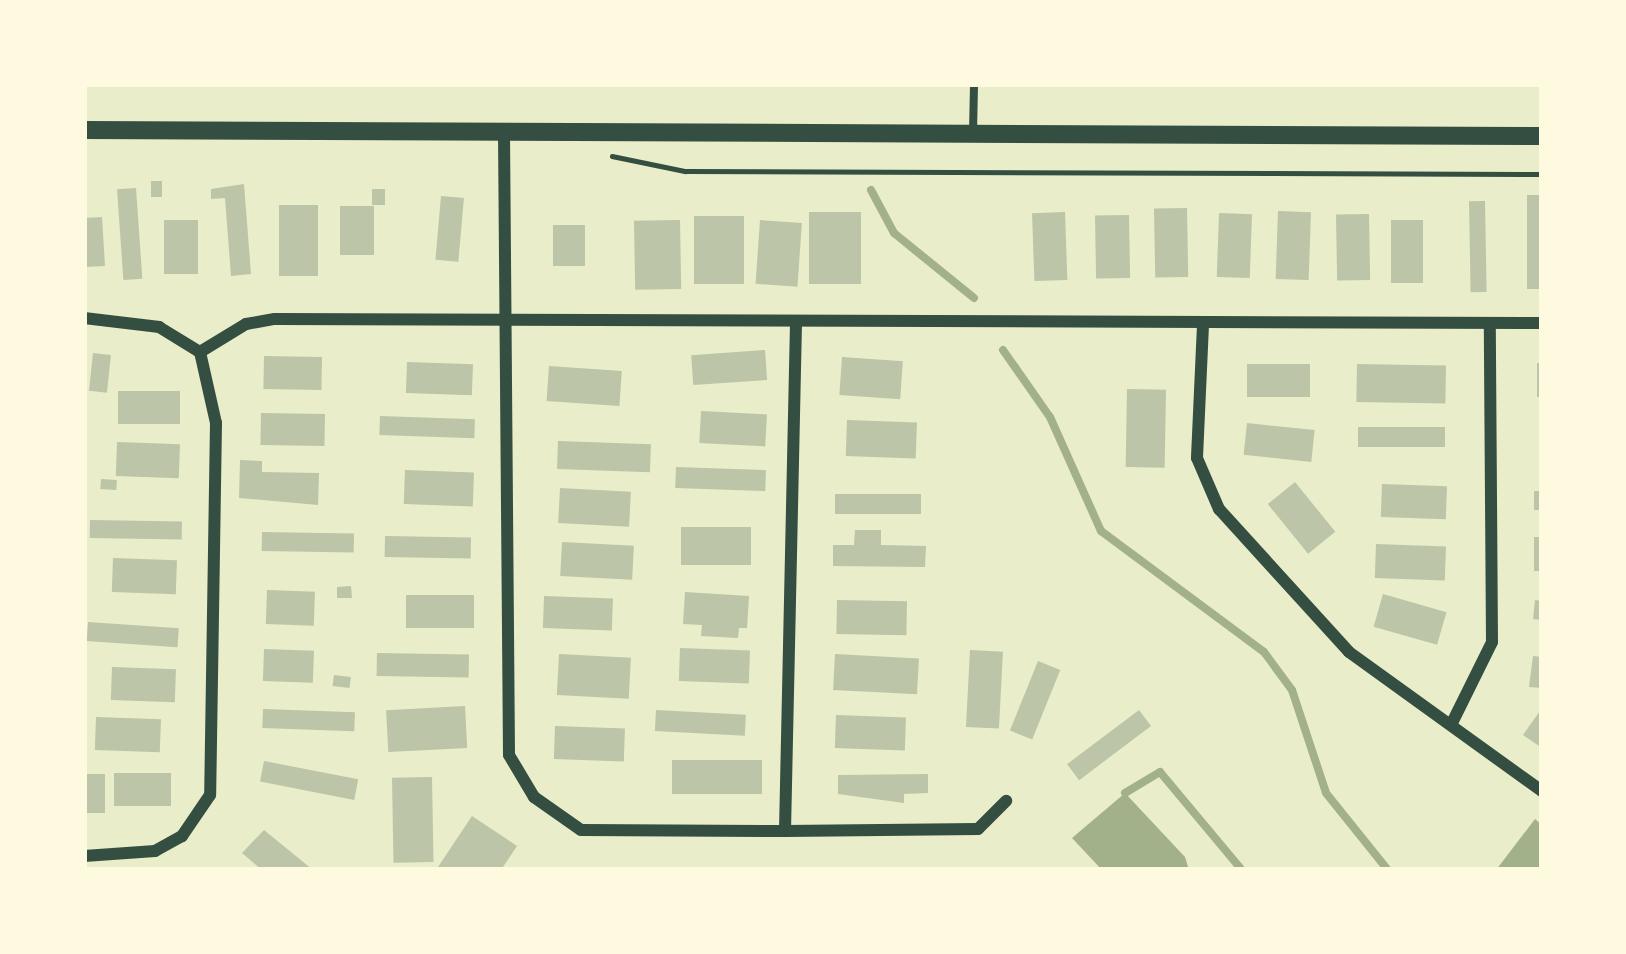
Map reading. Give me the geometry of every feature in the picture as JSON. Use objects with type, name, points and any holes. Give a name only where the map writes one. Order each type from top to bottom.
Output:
[{"type":"street","points":[[84,130],[1542,136]]},
{"type":"street","points":[[505,133],[509,755],[534,797],[581,830],[978,830],[1006,801]]},
{"type":"street","points":[[84,318],[159,327],[200,352],[216,423],[209,795],[182,836],[155,851],[84,856]]},
{"type":"street","points":[[200,352],[246,324],[275,319],[1542,323]]},
{"type":"street","points":[[785,831],[796,322]]},
{"type":"street","points":[[1451,723],[1492,642],[1490,324]]},
{"type":"street","points":[[1203,325],[1197,458],[1219,508],[1318,626],[1542,791]]},
{"type":"lane","points":[[973,134],[974,84]]},
{"type":"path","points":[[608,155],[685,171],[1542,174]]},
{"type":"shaded area","points":[[1125,793],[1185,857],[1189,870],[1102,870],[1072,838]]},
{"type":"shaded area","points":[[1535,819],[1542,825],[1542,870],[1496,870]]},
{"type":"building","points":[[151,181],[162,181],[162,197],[151,197]]},
{"type":"building","points":[[244,184],[251,274],[231,276],[225,198],[211,199],[211,189]]},
{"type":"building","points":[[136,188],[142,279],[123,280],[117,189]]},
{"type":"building","points":[[372,189],[385,189],[385,205],[372,205]]},
{"type":"building","points":[[1527,195],[1542,195],[1542,289],[1527,289]]},
{"type":"building","points":[[441,196],[464,198],[458,262],[435,260]]},
{"type":"building","points":[[1469,201],[1485,201],[1487,292],[1471,292]]},
{"type":"building","points":[[279,205],[318,205],[318,276],[279,276]]},
{"type":"building","points":[[340,206],[374,206],[374,255],[340,255]]},
{"type":"building","points":[[1187,208],[1188,277],[1155,278],[1154,209]]},
{"type":"building","points":[[1278,211],[1311,212],[1309,280],[1276,279]]},
{"type":"building","points":[[809,212],[861,212],[861,284],[809,284]]},
{"type":"building","points":[[1065,212],[1067,280],[1034,281],[1032,213]]},
{"type":"building","points":[[1219,213],[1252,214],[1250,278],[1217,277]]},
{"type":"building","points":[[1369,214],[1370,280],[1337,281],[1336,215]]},
{"type":"building","points":[[1129,215],[1130,278],[1096,279],[1095,216]]},
{"type":"building","points":[[694,216],[744,216],[744,284],[694,284]]},
{"type":"building","points":[[102,217],[105,266],[84,267],[84,218]]},
{"type":"building","points":[[164,220],[198,220],[198,274],[164,274]]},
{"type":"building","points":[[680,220],[681,289],[635,290],[634,221]]},
{"type":"building","points":[[760,220],[802,223],[797,287],[756,284]]},
{"type":"building","points":[[1391,220],[1423,220],[1423,283],[1391,283]]},
{"type":"building","points":[[553,225],[585,225],[585,266],[553,266]]},
{"type":"building","points":[[765,350],[767,380],[693,385],[691,355]]},
{"type":"building","points":[[93,353],[111,355],[107,393],[89,391]]},
{"type":"building","points":[[264,356],[322,357],[321,390],[263,389]]},
{"type":"building","points":[[842,357],[903,361],[900,399],[839,395]]},
{"type":"building","points":[[407,362],[473,364],[472,395],[406,393]]},
{"type":"building","points":[[1537,363],[1542,363],[1542,397],[1537,397]]},
{"type":"building","points":[[1247,364],[1310,364],[1310,397],[1247,397]]},
{"type":"building","points":[[1357,364],[1446,366],[1445,404],[1356,402]]},
{"type":"building","points":[[549,366],[622,371],[619,406],[547,401]]},
{"type":"building","points":[[1127,389],[1166,390],[1165,468],[1126,467]]},
{"type":"building","points":[[118,391],[180,391],[180,424],[118,424]]},
{"type":"building","points":[[701,411],[767,414],[765,446],[699,443]]},
{"type":"building","points":[[261,413],[325,414],[324,446],[260,445]]},
{"type":"building","points":[[380,416],[475,419],[474,438],[379,435]]},
{"type":"building","points":[[847,420],[917,422],[916,458],[846,456]]},
{"type":"building","points":[[1247,423],[1315,430],[1311,462],[1244,455]]},
{"type":"building","points":[[1358,427],[1445,427],[1445,447],[1358,447]]},
{"type":"building","points":[[558,441],[651,444],[650,472],[557,469]]},
{"type":"building","points":[[117,442],[180,444],[179,478],[116,476]]},
{"type":"building","points":[[240,460],[262,461],[262,472],[319,473],[318,505],[239,498]]},
{"type":"building","points":[[676,467],[766,470],[765,491],[675,488]]},
{"type":"building","points":[[405,470],[474,472],[473,506],[404,504]]},
{"type":"building","points":[[101,479],[117,480],[116,490],[100,489]]},
{"type":"building","points":[[1295,482],[1335,532],[1308,554],[1268,504]]},
{"type":"building","points":[[1382,484],[1447,486],[1446,519],[1381,517]]},
{"type":"building","points":[[560,488],[631,492],[629,527],[558,523]]},
{"type":"building","points":[[1534,491],[1542,491],[1542,510],[1534,510]]},
{"type":"building","points":[[835,494],[921,494],[921,514],[835,514]]},
{"type":"building","points":[[90,520],[182,522],[182,540],[90,538]]},
{"type":"building","points":[[681,527],[751,527],[751,565],[681,565]]},
{"type":"building","points":[[855,530],[881,530],[881,545],[926,546],[925,567],[833,566],[833,545],[854,545]]},
{"type":"building","points":[[262,532],[354,534],[354,553],[262,551]]},
{"type":"building","points":[[385,536],[471,538],[471,558],[385,557]]},
{"type":"building","points":[[1534,537],[1542,537],[1542,571],[1534,571]]},
{"type":"building","points":[[562,542],[634,546],[632,580],[560,576]]},
{"type":"building","points":[[1376,544],[1446,546],[1445,580],[1375,578]]},
{"type":"building","points":[[113,558],[177,560],[176,594],[112,592]]},
{"type":"building","points":[[351,586],[352,598],[337,598],[337,587]]},
{"type":"building","points":[[267,590],[315,592],[314,626],[266,624]]},
{"type":"building","points":[[685,592],[749,596],[747,628],[739,628],[738,638],[701,636],[702,625],[683,624]]},
{"type":"building","points":[[1383,594],[1446,612],[1437,645],[1374,627]]},
{"type":"building","points":[[406,595],[474,595],[474,628],[406,628]]},
{"type":"building","points":[[544,596],[613,598],[612,630],[543,628]]},
{"type":"building","points":[[837,600],[907,601],[906,635],[836,634]]},
{"type":"building","points":[[1535,600],[1542,601],[1542,620],[1533,619]]},
{"type":"building","points":[[88,622],[179,628],[177,647],[87,641]]},
{"type":"building","points":[[680,648],[750,650],[749,683],[679,681]]},
{"type":"building","points":[[264,649],[314,651],[313,683],[263,681]]},
{"type":"building","points":[[970,650],[1003,652],[999,729],[966,727]]},
{"type":"building","points":[[377,653],[469,655],[469,678],[377,676]]},
{"type":"building","points":[[559,654],[631,658],[629,699],[557,695]]},
{"type":"building","points":[[835,654],[919,658],[917,694],[833,690]]},
{"type":"building","points":[[1533,656],[1542,657],[1542,688],[1529,687]]},
{"type":"building","points":[[1038,661],[1060,670],[1032,740],[1010,731]]},
{"type":"building","points":[[112,667],[176,669],[175,702],[111,700]]},
{"type":"building","points":[[334,675],[351,677],[350,688],[333,686]]},
{"type":"building","points":[[465,706],[467,748],[388,752],[386,710]]},
{"type":"building","points":[[1542,708],[1542,748],[1523,735]]},
{"type":"building","points":[[263,709],[355,712],[354,731],[262,728]]},
{"type":"building","points":[[656,710],[746,715],[745,736],[655,731]]},
{"type":"building","points":[[1139,710],[1151,726],[1079,780],[1067,764]]},
{"type":"building","points":[[836,715],[906,717],[905,750],[835,748]]},
{"type":"building","points":[[96,717],[161,719],[160,752],[95,750]]},
{"type":"building","points":[[555,726],[625,728],[624,761],[554,759]]},
{"type":"building","points":[[672,760],[762,760],[762,794],[672,794]]},
{"type":"building","points":[[264,761],[358,779],[354,800],[260,782]]},
{"type":"building","points":[[114,773],[171,773],[171,806],[114,806]]},
{"type":"building","points":[[84,774],[105,774],[105,813],[84,813]]},
{"type":"building","points":[[928,774],[928,793],[904,794],[904,803],[838,794],[838,775]]},
{"type":"building","points":[[432,777],[433,862],[393,863],[392,778]]},
{"type":"building","points":[[472,816],[517,846],[501,870],[436,870]]},
{"type":"building","points":[[264,830],[313,870],[262,870],[242,853]]},
{"type":"waterway","points":[[871,190],[894,233],[974,298]]},
{"type":"waterway","points":[[1003,350],[1050,417],[1101,531],[1264,652],[1292,690],[1326,793],[1388,870]]},
{"type":"waterway","points":[[1125,793],[1160,772],[1242,870]]}]
